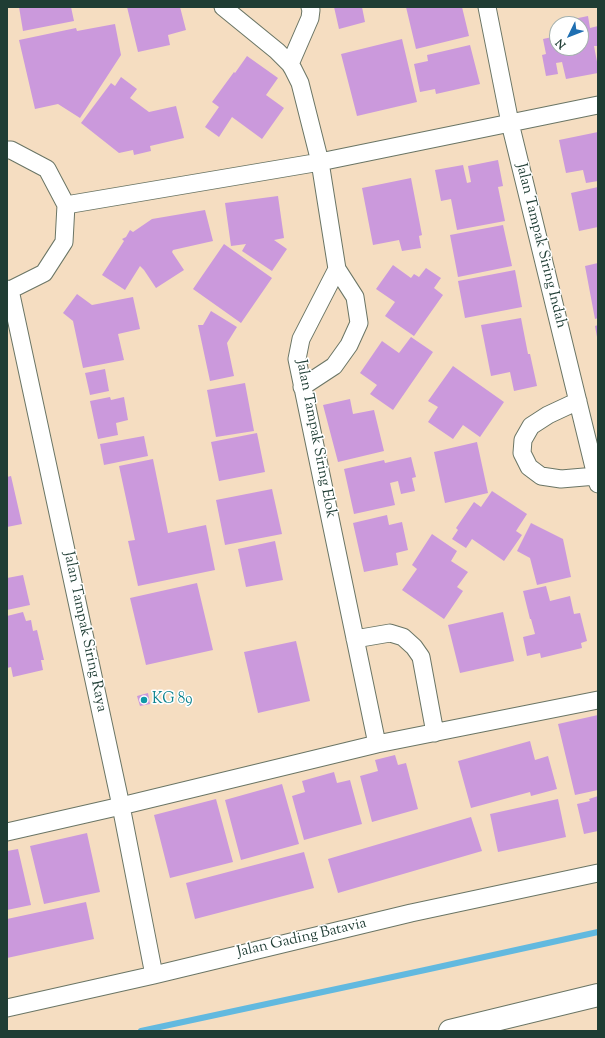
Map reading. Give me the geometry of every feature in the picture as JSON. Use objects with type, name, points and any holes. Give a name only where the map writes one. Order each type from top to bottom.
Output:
[{"type":"street","points":[[223,7],[277,51],[290,64],[297,76],[320,162],[337,269],[355,297],[359,322],[349,345],[334,366],[302,387]]},
{"type":"street","points":[[290,64],[310,18],[310,7]]},
{"type":"street","name":"Jalan Tampak Siring Indah","points":[[487,7],[510,123],[597,480]]},
{"type":"street","points":[[66,205],[320,162],[598,105]]},
{"type":"street","points":[[7,150],[11,150],[47,169],[66,205],[64,242],[44,273],[9,290]]},
{"type":"street","name":"Jalan Tampak Siring Elok","points":[[337,269],[302,339],[296,359],[377,744]]},
{"type":"street","name":"Jalan Tampak Siring Raya","points":[[9,290],[121,806],[154,975]]},
{"type":"street","points":[[578,401],[548,415],[531,426],[523,440],[522,453],[529,467],[541,476],[561,479],[597,480]]},
{"type":"street","points":[[355,639],[390,633],[403,637],[414,647],[421,657],[435,733]]},
{"type":"street","points":[[7,832],[377,744],[598,700]]},
{"type":"street","name":"Jalan Gading Batavia","points":[[7,1008],[154,975],[411,913],[598,873]]},
{"type":"street","points":[[450,1031],[598,995]]},
{"type":"building","points":[[19,7],[71,7],[74,21],[23,31]]},
{"type":"building","points":[[127,7],[180,7],[186,30],[168,35],[170,45],[138,52]]},
{"type":"building","points":[[334,7],[362,7],[365,22],[339,29]]},
{"type":"building","points":[[406,7],[462,7],[469,36],[416,49]]},
{"type":"building","points":[[589,22],[590,28],[598,26],[598,46],[594,46],[598,73],[566,79],[562,62],[556,63],[558,74],[546,76],[542,55],[546,54],[543,39],[549,38],[549,56],[589,56]]},
{"type":"building","points":[[115,24],[121,55],[80,118],[58,104],[35,109],[19,40],[76,28],[77,31]]},
{"type":"building","points":[[402,39],[417,102],[357,116],[341,54]]},
{"type":"building","points":[[470,45],[480,84],[436,94],[435,89],[420,92],[414,64],[428,61],[427,55]]},
{"type":"building","points":[[247,56],[278,78],[266,95],[284,108],[262,139],[232,117],[219,137],[205,127],[219,107],[212,102]]},
{"type":"building","points":[[121,77],[137,89],[130,98],[149,112],[176,106],[184,138],[150,146],[151,151],[134,155],[133,150],[119,153],[81,123],[111,83],[115,86]]},
{"type":"building","points":[[598,132],[598,181],[586,183],[583,170],[566,173],[559,140]]},
{"type":"building","points":[[498,160],[503,186],[498,187],[505,221],[457,230],[451,199],[441,201],[435,170],[463,165],[467,183],[471,182],[468,166]]},
{"type":"building","points":[[411,178],[422,235],[419,236],[421,248],[402,251],[399,240],[373,245],[362,188]]},
{"type":"building","points":[[598,187],[598,227],[579,231],[571,193]]},
{"type":"building","points":[[278,196],[284,238],[274,240],[287,249],[272,271],[242,251],[246,244],[231,246],[225,203]]},
{"type":"building","points":[[205,210],[213,241],[173,250],[172,252],[184,270],[156,288],[140,266],[125,290],[102,275],[124,241],[122,239],[126,237],[130,230],[133,232],[152,219]]},
{"type":"building","points":[[503,225],[512,266],[458,277],[450,235]]},
{"type":"building","points":[[224,244],[272,278],[241,323],[193,289]]},
{"type":"building","points":[[598,263],[598,318],[595,319],[585,266]]},
{"type":"building","points":[[393,265],[411,278],[414,274],[419,277],[426,268],[441,278],[434,288],[443,295],[414,336],[385,316],[395,302],[376,289]]},
{"type":"building","points":[[515,270],[522,307],[465,318],[458,281]]},
{"type":"building","points":[[77,294],[92,305],[133,297],[140,329],[118,334],[124,360],[83,368],[73,321],[63,313]]},
{"type":"building","points":[[211,311],[237,327],[227,343],[234,376],[210,381],[198,325],[203,325]]},
{"type":"building","points":[[521,318],[528,354],[530,354],[537,386],[514,391],[510,372],[491,376],[481,325]]},
{"type":"building","points":[[598,325],[598,337],[597,337],[595,326]]},
{"type":"building","points":[[411,337],[433,352],[393,410],[370,394],[377,385],[360,373],[382,341],[399,353]]},
{"type":"building","points":[[453,366],[504,402],[480,437],[463,425],[453,439],[428,422],[438,407],[428,401]]},
{"type":"building","points":[[105,369],[109,391],[90,395],[85,373]]},
{"type":"building","points":[[245,383],[254,431],[216,437],[207,390]]},
{"type":"building","points":[[110,397],[111,400],[124,397],[128,420],[116,423],[118,435],[98,439],[90,401]]},
{"type":"building","points":[[350,399],[353,414],[374,410],[384,451],[338,462],[323,405]]},
{"type":"building","points":[[257,433],[265,472],[219,481],[211,442]]},
{"type":"building","points":[[144,436],[148,456],[104,465],[100,444]]},
{"type":"building","points":[[477,442],[488,493],[445,503],[434,452]]},
{"type":"building","points":[[411,457],[416,477],[412,478],[415,491],[401,494],[398,481],[390,483],[395,505],[354,514],[344,469],[384,460],[385,463]]},
{"type":"building","points":[[153,459],[168,533],[206,525],[215,570],[138,586],[128,541],[135,540],[119,466]]},
{"type":"building","points":[[11,476],[22,524],[7,527],[7,477]]},
{"type":"building","points":[[272,489],[282,534],[225,545],[216,500]]},
{"type":"building","points":[[492,491],[527,514],[516,531],[522,535],[504,561],[472,539],[466,548],[452,539],[458,530],[456,528],[474,502],[481,507]]},
{"type":"building","points":[[387,515],[389,525],[402,522],[408,550],[396,553],[398,565],[364,572],[353,523]]},
{"type":"building","points":[[531,523],[563,539],[571,577],[537,585],[530,558],[517,551]]},
{"type":"building","points":[[432,534],[457,551],[451,561],[468,572],[457,587],[463,591],[444,619],[402,590],[417,569],[412,565]]},
{"type":"building","points":[[275,541],[283,580],[246,587],[238,549]]},
{"type":"building","points":[[23,575],[30,605],[7,610],[7,578]]},
{"type":"building","points":[[197,583],[213,650],[146,665],[130,598]]},
{"type":"building","points":[[546,586],[550,601],[570,596],[574,614],[580,613],[587,641],[581,643],[582,648],[541,658],[540,653],[527,656],[523,637],[535,634],[523,591]]},
{"type":"building","points":[[23,612],[26,621],[31,620],[33,631],[37,630],[44,660],[41,660],[43,670],[13,677],[11,667],[7,668],[7,616]]},
{"type":"building","points":[[503,612],[514,661],[460,673],[448,625]]},
{"type":"building","points":[[296,641],[310,701],[258,713],[244,652]]},
{"type":"building","name":"KG 89","points":[[148,693],[150,704],[140,706],[137,696]]},
{"type":"building","points":[[598,715],[598,790],[575,795],[558,724]]},
{"type":"building","points":[[530,741],[535,760],[548,756],[557,789],[531,796],[530,792],[471,808],[458,761]]},
{"type":"building","points":[[395,755],[398,765],[406,763],[418,809],[372,822],[360,776],[378,771],[375,760]]},
{"type":"building","points":[[334,772],[337,783],[350,780],[362,824],[304,840],[292,796],[305,792],[302,781]]},
{"type":"building","points":[[282,784],[299,844],[241,860],[225,800]]},
{"type":"building","points":[[598,796],[598,831],[584,834],[577,804],[590,801],[589,799]]},
{"type":"building","points":[[216,799],[233,862],[170,878],[154,815]]},
{"type":"building","points":[[558,799],[566,837],[498,852],[490,814]]},
{"type":"building","points":[[471,817],[482,851],[338,893],[328,859]]},
{"type":"building","points":[[87,833],[100,892],[44,904],[30,846]]},
{"type":"building","points":[[18,849],[31,905],[7,910],[7,851]]},
{"type":"building","points":[[304,852],[314,888],[195,919],[186,883]]},
{"type":"building","points":[[86,902],[94,939],[7,958],[7,919]]},
{"type":"waterway","points":[[141,1031],[598,932]]},
{"type":"place","name":"KG 89","points":[[144,700]]}]
